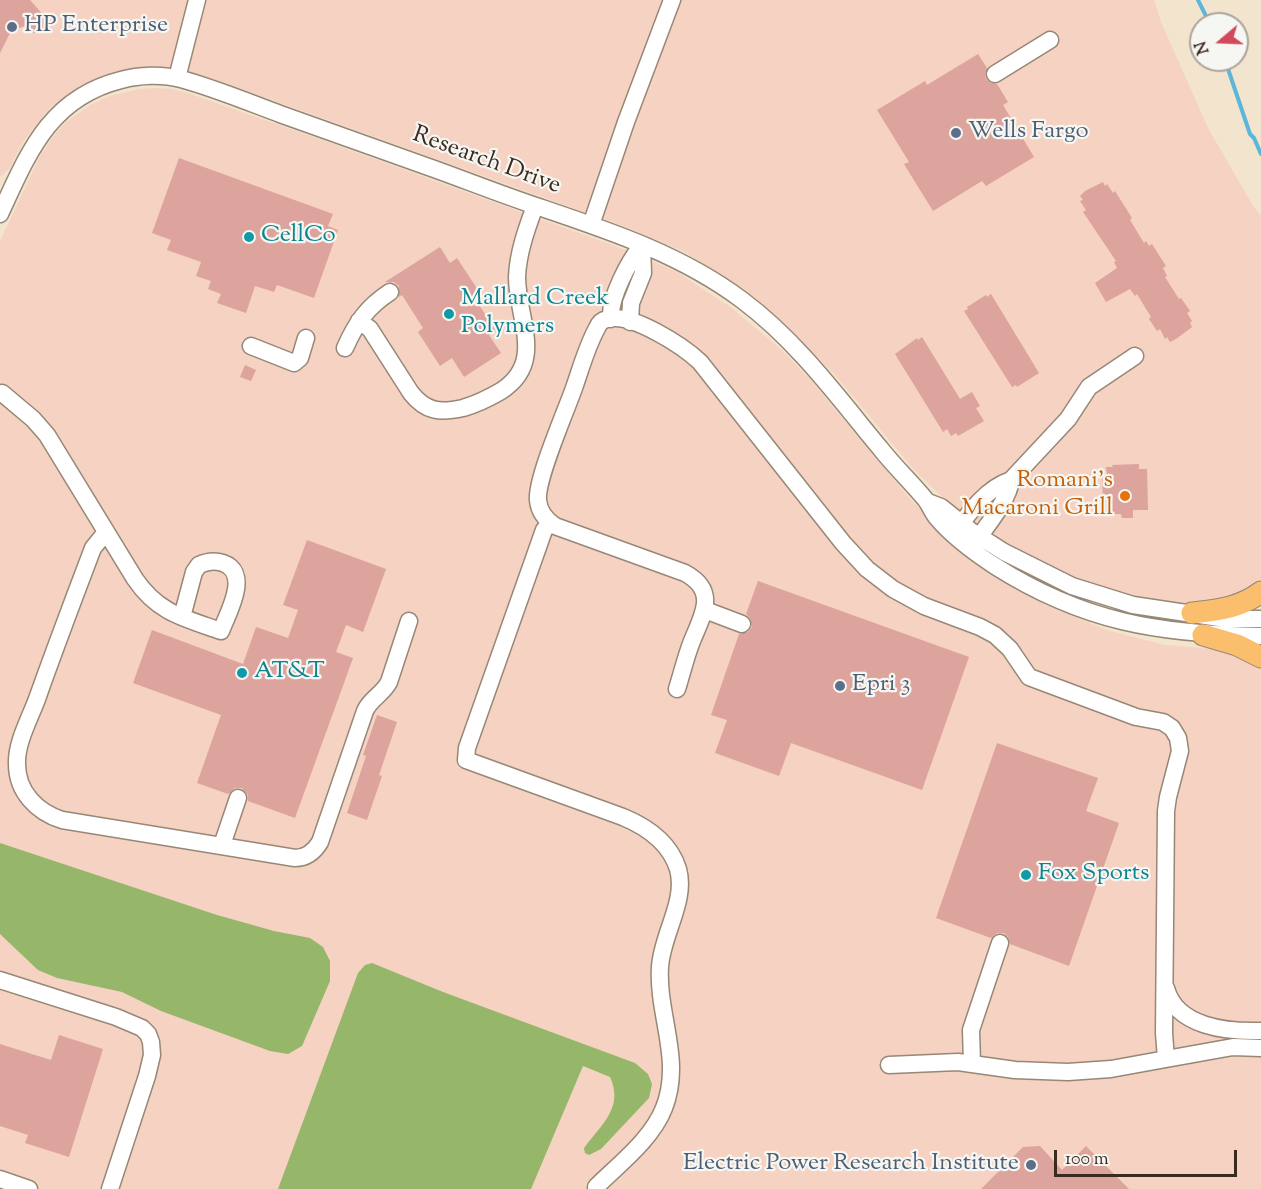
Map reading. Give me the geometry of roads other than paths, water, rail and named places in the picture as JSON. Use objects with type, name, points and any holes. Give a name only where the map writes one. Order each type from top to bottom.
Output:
[{"type":"main road","points":[[1192,613],[1223,610],[1240,605],[1261,592]]},
{"type":"main road","points":[[1203,635],[1237,645],[1261,657]]},
{"type":"street","points":[[177,78],[197,0]]},
{"type":"street","points":[[591,225],[626,122],[672,0]]},
{"type":"street","points":[[994,74],[1050,40]]},
{"type":"street","name":"Research Drive","points":[[0,214],[4,196],[43,130],[56,115],[90,91],[121,80],[154,76],[177,78],[249,102],[591,225],[674,258],[708,277],[741,299],[771,324],[813,366],[901,474],[928,502],[934,515],[975,542],[1002,571],[1036,590],[1066,604],[1133,625],[1203,635],[1261,636]]},
{"type":"street","points":[[359,321],[370,329],[417,401],[429,409],[441,411],[468,406],[490,397],[509,385],[521,372],[527,356],[517,276],[520,253],[535,206]]},
{"type":"street","points":[[611,319],[612,300],[629,264],[642,245]]},
{"type":"street","points":[[630,322],[631,303],[642,277],[642,245]]},
{"type":"street","points":[[345,348],[359,321],[373,304],[390,292]]},
{"type":"street","points":[[676,689],[705,610],[704,593],[691,576],[560,529],[550,522],[540,510],[538,499],[544,472],[596,328],[601,322],[611,319],[630,322],[671,340],[700,362],[855,558],[882,581],[924,606],[995,635],[1010,649],[1029,677],[1136,717],[1163,722],[1172,728],[1178,738],[1180,751],[1167,804],[1164,1034],[1166,1059]]},
{"type":"street","points":[[251,346],[294,363],[300,358],[306,338]]},
{"type":"street","points":[[957,529],[982,499],[1011,480],[1068,419],[1089,387],[1136,356]]},
{"type":"street","points":[[1,391],[48,435],[106,532],[148,596],[161,607],[182,617]]},
{"type":"street","points":[[975,542],[1010,488],[1011,480]]},
{"type":"street","points":[[550,522],[544,530],[467,748],[466,760],[623,817],[651,831],[666,847],[676,864],[681,883],[680,895],[664,942],[660,969],[661,994],[672,1065],[667,1100],[660,1117],[648,1134],[596,1187]]},
{"type":"street","points":[[106,532],[93,548],[24,733],[17,758],[21,783],[30,800],[46,814],[62,820],[301,858],[317,848],[367,706],[385,690],[410,621]]},
{"type":"street","name":"Research Drive","points":[[975,542],[1072,586],[1132,604],[1226,619],[1261,619]]},
{"type":"street","points":[[705,610],[742,624]]},
{"type":"street","points":[[222,845],[238,798]]},
{"type":"street","points":[[972,1064],[971,1030],[1000,943]]},
{"type":"street","points":[[0,980],[116,1017],[142,1028],[148,1034],[152,1055],[147,1076],[110,1189]]},
{"type":"street","points":[[1165,985],[1173,1005],[1187,1017],[1254,1040]]},
{"type":"street","points":[[889,1065],[948,1062],[1015,1070],[1068,1072],[1111,1069],[1214,1050],[1254,1040]]},
{"type":"street","points":[[0,1179],[29,1189]]},
{"type":"waterway","points":[[1198,0],[1204,12]]},
{"type":"waterway","points":[[1229,72],[1250,134],[1261,154]]},
{"type":"place","name":"HP Enterprise","points":[[12,27]]},
{"type":"place","name":"Wells Fargo","points":[[956,133]]},
{"type":"place","name":"CellCo","points":[[249,237]]},
{"type":"place","name":"Mallard Creek Polymers","points":[[449,314]]},
{"type":"place","name":"Romani's Macaroni Grill","points":[[1125,496]]},
{"type":"place","name":"AT&T","points":[[242,673]]},
{"type":"place","name":"Epri 3","points":[[840,686]]},
{"type":"place","name":"Fox Sports","points":[[1026,875]]},
{"type":"place","name":"Electric Power Research Institute","points":[[1031,1165]]}]
